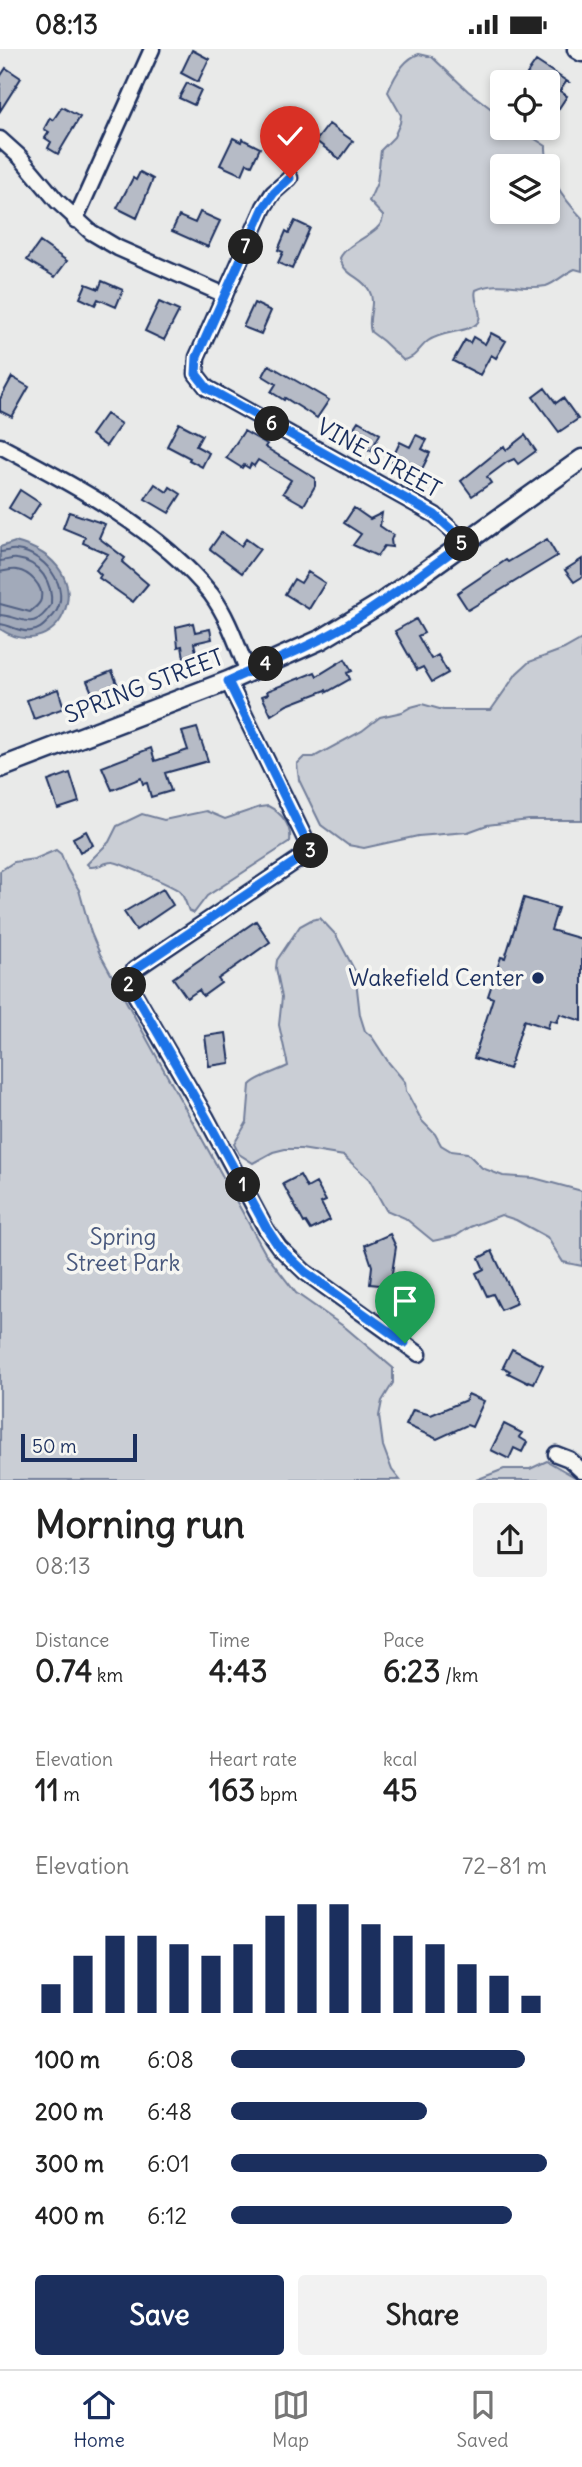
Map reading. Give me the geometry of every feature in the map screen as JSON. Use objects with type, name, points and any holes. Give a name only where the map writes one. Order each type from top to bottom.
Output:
[{"type":"street","points":[[75,220],[152,49]]},
{"type":"street","points":[[577,49],[582,52]]},
{"type":"street","points":[[0,139],[20,157],[75,220],[90,232],[118,248],[225,295],[267,202],[290,178]]},
{"type":"street","name":"VINE STREET","points":[[225,295],[197,357],[196,374],[207,388],[435,515],[465,542]]},
{"type":"street","points":[[0,446],[108,506],[168,552],[211,595],[230,628],[248,672]]},
{"type":"street","name":"SPRING STREET","points":[[0,768],[228,681],[300,650],[359,618],[582,459]]},
{"type":"street","points":[[228,681],[311,851],[134,970],[129,979],[131,989],[279,1247],[305,1272],[419,1354]]},
{"type":"street","points":[[556,1454],[569,1459],[582,1471]]},
{"type":"green space","points":[[419,54],[432,57],[490,108],[490,140],[537,140],[546,146],[546,154],[490,154],[490,224],[560,224],[560,191],[582,218],[582,271],[575,269],[546,286],[493,285],[476,290],[475,298],[480,314],[474,326],[434,337],[414,355],[403,360],[371,332],[372,300],[369,290],[345,269],[340,258],[382,222],[383,216],[369,201],[377,183],[381,150],[394,137],[400,123],[401,115],[388,92],[393,80],[408,60]]},
{"type":"green space","points":[[582,639],[582,820],[529,820],[487,825],[468,832],[418,836],[364,848],[348,845],[321,825],[299,780],[297,764],[304,757],[314,757],[362,731],[380,717],[422,704],[443,710],[491,710],[517,673],[529,662]]},
{"type":"green space","points":[[268,806],[278,812],[285,821],[290,842],[207,896],[194,913],[189,911],[179,891],[157,880],[116,863],[109,862],[93,867],[87,864],[109,842],[117,826],[142,814],[164,820],[206,811],[225,819]]},
{"type":"green space","name":"Spring Street Park","points":[[56,850],[61,854],[79,890],[100,954],[265,1253],[296,1293],[346,1328],[393,1368],[393,1383],[382,1401],[379,1416],[383,1446],[392,1470],[400,1480],[0,1480],[0,871],[14,862],[35,859]]},
{"type":"green space","points":[[320,918],[336,935],[355,971],[360,1015],[365,1031],[405,1082],[406,1091],[422,1121],[435,1134],[441,1145],[451,1151],[467,1153],[482,1168],[503,1176],[534,1178],[582,1191],[582,1266],[563,1262],[547,1237],[501,1215],[470,1227],[456,1236],[433,1241],[405,1218],[386,1210],[369,1179],[344,1156],[285,1149],[253,1163],[239,1154],[234,1144],[247,1122],[250,1085],[288,1066],[279,1025],[282,997],[277,960],[300,926]]},
{"type":"green space","points":[[547,1461],[580,1480],[476,1480],[504,1469],[530,1469]]},
{"type":"water","points":[[15,542],[44,554],[61,571],[67,591],[65,610],[56,625],[41,636],[22,638],[0,629],[0,547]]},
{"type":"building","points":[[192,50],[209,59],[198,82],[181,73]]},
{"type":"building","points":[[536,61],[550,70],[530,70]]},
{"type":"building","points":[[6,68],[21,78],[0,111],[0,77]]},
{"type":"building","points":[[560,77],[566,82],[560,91]]},
{"type":"building","points":[[187,83],[201,90],[194,105],[179,98]]},
{"type":"building","points":[[560,91],[567,96],[560,107]]},
{"type":"building","points":[[62,107],[80,117],[58,154],[48,148],[51,142],[45,138],[49,132],[44,129],[50,118],[53,120]]},
{"type":"building","points":[[329,124],[353,141],[340,159],[316,141]]},
{"type":"building","points":[[233,138],[241,142],[242,139],[260,148],[252,165],[247,163],[242,175],[220,165]]},
{"type":"building","points":[[140,172],[153,179],[137,218],[117,208],[133,178],[136,180]]},
{"type":"building","points":[[200,212],[220,221],[208,247],[172,231],[179,216],[195,223]]},
{"type":"building","points":[[295,221],[310,228],[292,269],[278,263],[283,252],[278,250],[286,231],[289,233]]},
{"type":"building","points":[[40,242],[67,261],[55,277],[27,260]]},
{"type":"building","points":[[102,281],[123,290],[116,307],[98,299],[95,305],[80,298],[86,284],[99,289]]},
{"type":"building","points":[[159,302],[179,311],[164,340],[145,331]]},
{"type":"building","points":[[254,303],[271,311],[261,334],[243,327]]},
{"type":"building","points":[[491,333],[506,341],[496,358],[491,355],[480,375],[453,361],[465,340],[470,343],[473,337],[485,344]]},
{"type":"building","points":[[269,365],[329,400],[317,418],[271,392],[276,384],[263,376]]},
{"type":"building","points":[[12,377],[29,387],[12,417],[0,411],[0,399]]},
{"type":"building","points":[[545,388],[556,403],[563,398],[578,419],[559,432],[533,397]]},
{"type":"building","points":[[106,414],[121,424],[106,446],[91,435]]},
{"type":"building","points":[[358,421],[380,434],[371,451],[348,437]]},
{"type":"building","points":[[179,423],[202,435],[196,446],[209,453],[202,467],[167,446]]},
{"type":"building","points":[[244,431],[315,478],[315,486],[304,505],[283,493],[291,480],[258,460],[254,466],[251,464],[249,468],[244,465],[242,468],[226,458]]},
{"type":"building","points":[[416,435],[427,440],[422,449],[430,453],[422,469],[414,464],[410,471],[391,461],[400,442],[410,447]]},
{"type":"building","points":[[525,435],[536,451],[518,464],[514,459],[507,462],[487,477],[491,483],[472,496],[461,481],[504,446],[506,450]]},
{"type":"building","points":[[155,484],[167,492],[170,487],[181,494],[169,513],[145,499]]},
{"type":"building","points":[[20,490],[40,503],[29,520],[9,508]]},
{"type":"building","points":[[354,508],[370,519],[382,513],[380,526],[393,535],[392,547],[384,546],[377,556],[353,545],[361,534],[344,523]]},
{"type":"building","points":[[69,512],[105,524],[99,538],[125,558],[122,562],[148,584],[133,602],[99,578],[101,575],[96,570],[108,554],[83,543],[85,537],[63,528]]},
{"type":"building","points":[[222,532],[241,546],[246,539],[260,549],[242,573],[210,549]]},
{"type":"building","points":[[547,539],[557,556],[468,610],[457,593],[506,560],[508,562]]},
{"type":"building","points":[[582,559],[582,577],[574,582],[565,570]]},
{"type":"building","points":[[308,572],[325,583],[309,609],[285,594],[294,579],[301,583]]},
{"type":"building","points":[[416,619],[424,633],[418,636],[431,659],[438,655],[448,673],[432,682],[423,667],[417,670],[395,631]]},
{"type":"building","points":[[193,623],[195,632],[210,629],[212,639],[194,643],[197,656],[184,658],[182,646],[178,647],[176,627]]},
{"type":"building","points":[[345,659],[352,671],[347,673],[350,679],[327,692],[326,690],[287,705],[271,715],[262,696],[268,694],[267,691],[315,672],[317,676]]},
{"type":"building","points":[[112,671],[119,688],[96,702],[87,681]]},
{"type":"building","points":[[58,689],[64,708],[34,719],[27,700]]},
{"type":"building","points":[[197,728],[208,761],[165,773],[171,791],[151,797],[147,783],[143,784],[141,778],[112,790],[102,767],[151,748],[155,761],[188,750],[182,732]]},
{"type":"building","points":[[70,773],[79,802],[58,809],[48,781]]},
{"type":"building","points":[[86,831],[93,845],[80,852],[73,838]]},
{"type":"building","points":[[163,889],[173,905],[136,930],[124,912]]},
{"type":"building","name":"Wakefield Center","points":[[524,898],[558,908],[551,930],[582,939],[582,1021],[560,1014],[557,1022],[550,1020],[548,1028],[524,1020],[509,1069],[474,1058],[493,998],[488,996],[501,957],[505,958]]},
{"type":"building","points":[[256,921],[270,942],[218,979],[221,983],[203,996],[199,990],[187,998],[173,978]]},
{"type":"building","points":[[226,1033],[230,1063],[209,1066],[205,1036]]},
{"type":"building","points":[[300,1175],[307,1188],[316,1183],[326,1201],[321,1203],[330,1220],[311,1230],[306,1222],[304,1223],[283,1184]]},
{"type":"building","points":[[390,1234],[396,1247],[390,1286],[370,1284],[372,1266],[365,1245]]},
{"type":"building","points":[[492,1251],[517,1303],[501,1310],[493,1294],[487,1296],[476,1273],[484,1269],[479,1258]]},
{"type":"building","points":[[512,1349],[543,1365],[534,1383],[528,1383],[508,1373],[510,1371],[503,1367]]},
{"type":"building","points":[[468,1394],[484,1401],[472,1427],[467,1425],[437,1439],[406,1425],[413,1410],[431,1415],[466,1400]]},
{"type":"building","points":[[504,1424],[522,1433],[519,1437],[527,1442],[522,1452],[514,1448],[509,1459],[491,1450]]},
{"type":"place","name":"Wakefield Center","points":[[538,978]]},
{"type":"route","points":[[290,178],[270,197],[264,207],[197,357],[196,374],[207,388],[435,515],[465,542],[344,627],[300,650],[228,681],[311,851],[134,970],[128,981],[279,1247],[305,1272],[405,1343]]}]
